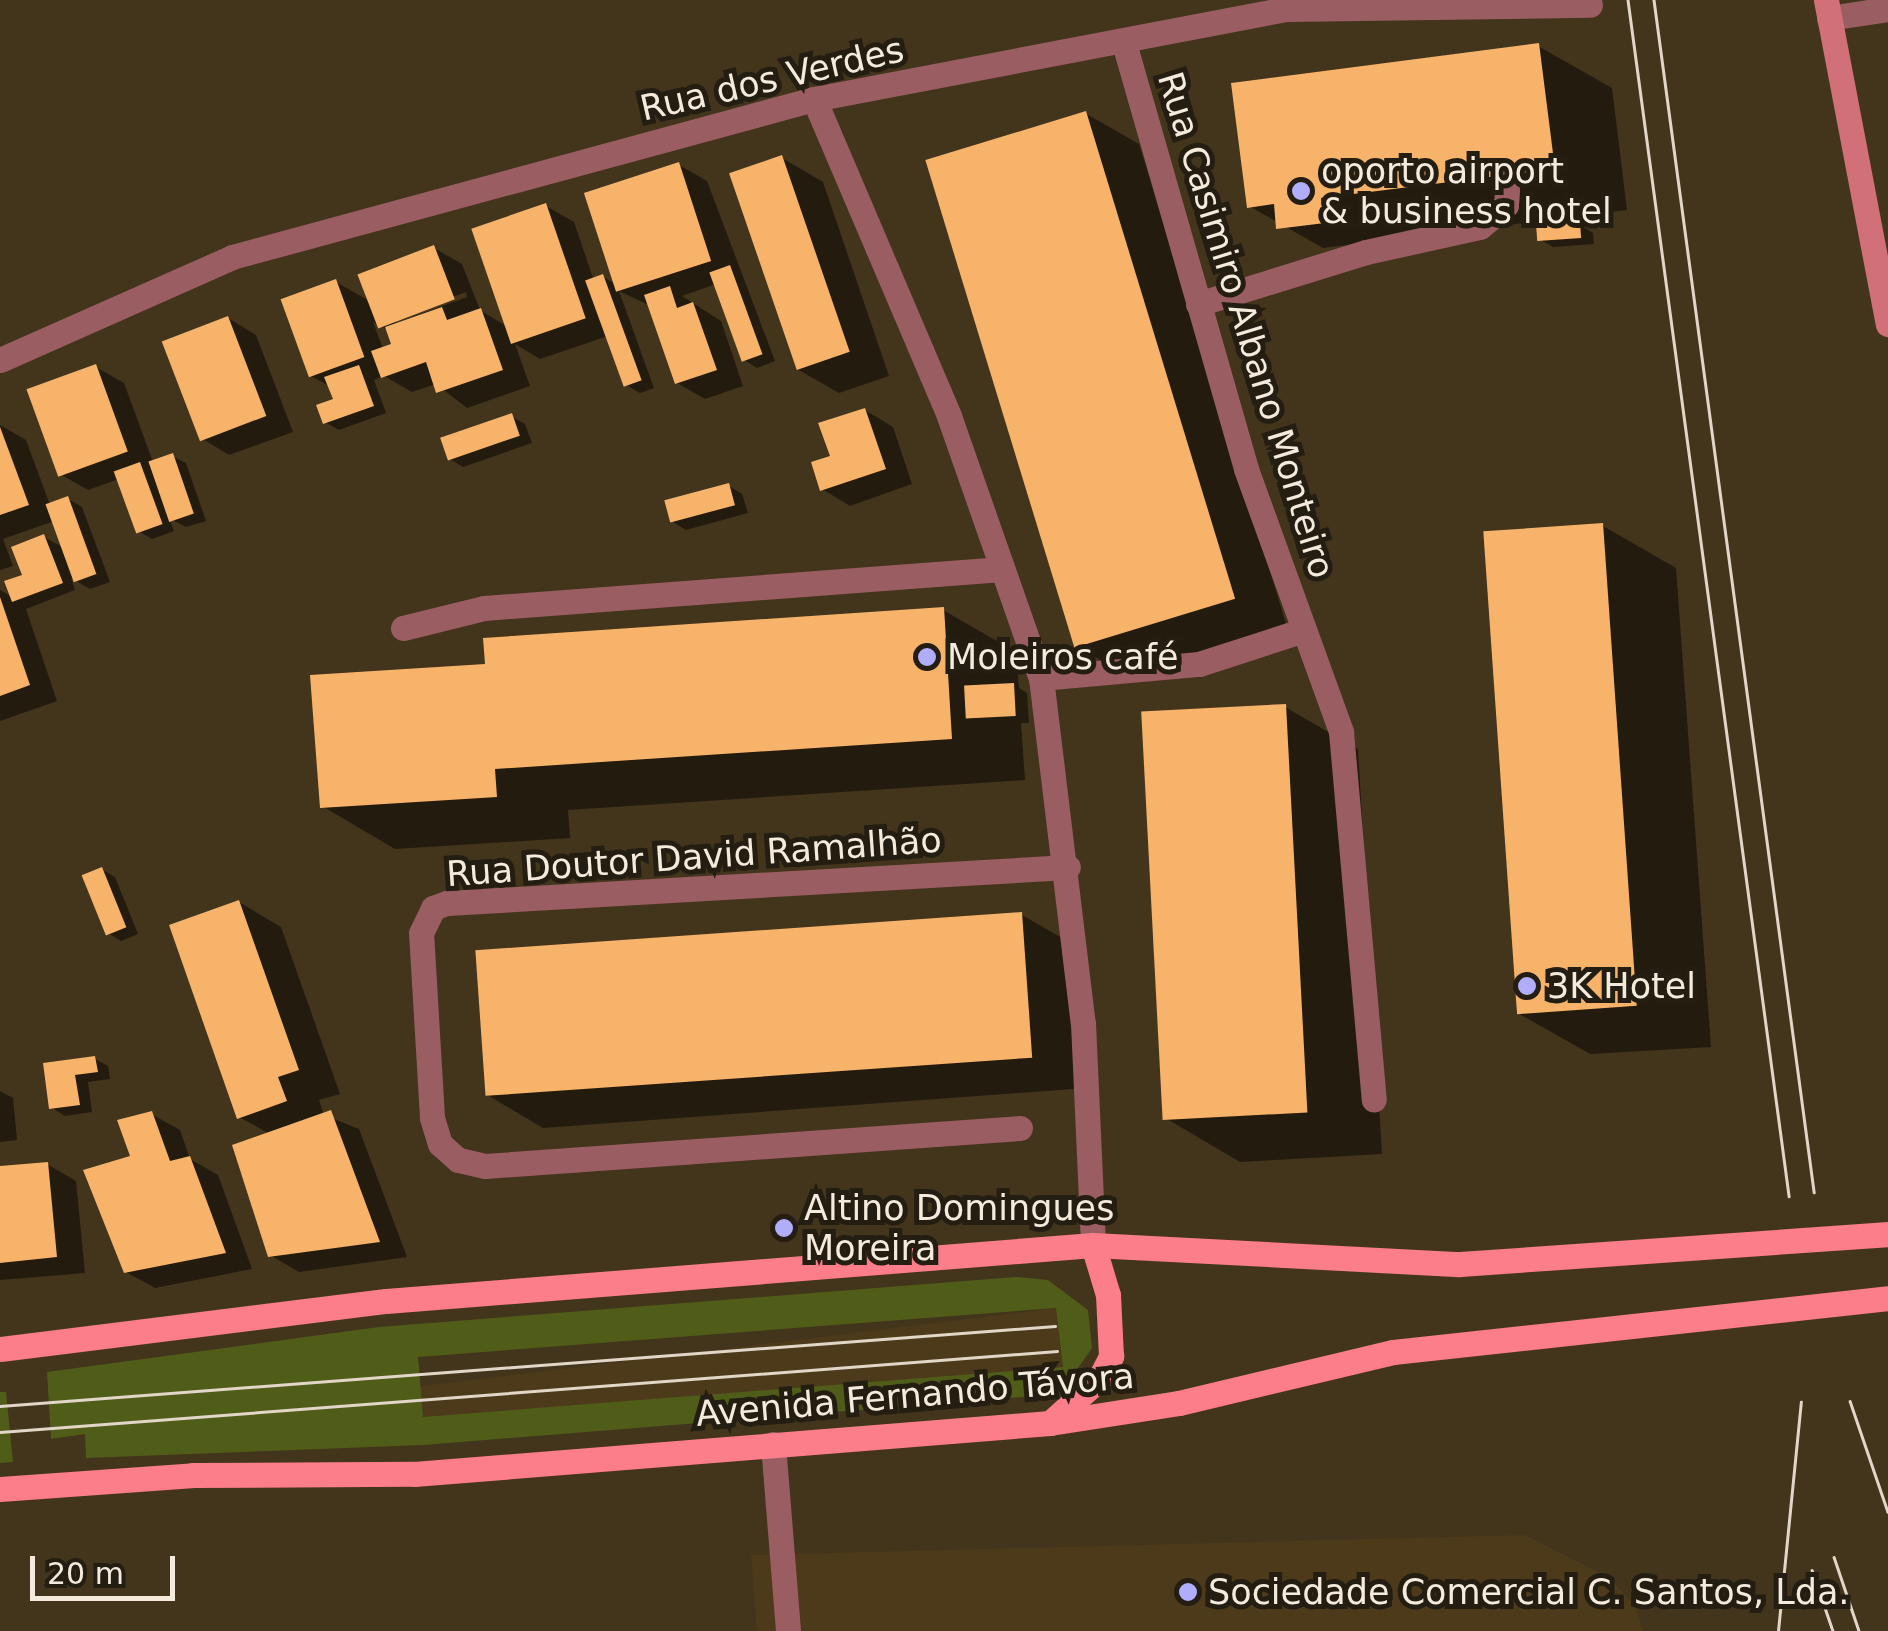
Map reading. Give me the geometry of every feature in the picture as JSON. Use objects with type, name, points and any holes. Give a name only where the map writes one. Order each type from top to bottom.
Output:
[{"type":"main road","points":[[1827,9],[1888,324]]},
{"type":"main road","points":[[0,1349],[386,1301],[1093,1245],[1460,1264],[1888,1234]]},
{"type":"main road","points":[[1050,1423],[1100,1378],[1111,1356],[1108,1295],[1093,1245]]},
{"type":"main road","name":"Avenida Fernando Távora","points":[[0,1489],[192,1476],[414,1474],[1050,1423],[1179,1403],[1393,1352],[1888,1298]]},
{"type":"street","name":"Rua dos Verdes","points":[[0,360],[232,257],[814,99],[1287,9],[1590,5]]},
{"type":"street","points":[[1827,9],[1888,8]]},
{"type":"street","name":"Rua Casimiro Albano Monteiro","points":[[1124,42],[1246,469],[1341,732],[1374,1100]]},
{"type":"street","points":[[814,99],[948,416],[1041,678],[1068,867],[1093,1245]]},
{"type":"street","points":[[1198,304],[1366,252],[1480,227],[1506,205],[1507,190]]},
{"type":"street","points":[[403,628],[484,608],[1003,569]]},
{"type":"street","points":[[1041,678],[1199,664],[1304,630]]},
{"type":"street","name":"Rua Doutor David Ramalhão","points":[[1020,1128],[485,1166],[458,1160],[440,1144],[432,1117],[421,932],[433,908],[447,903],[1068,867]]},
{"type":"street","points":[[773,1444],[788,1631]]},
{"type":"shaded area","points":[[1057,1308],[1064,1367],[427,1445],[420,1386]]},
{"type":"shaded area","name":"Sociedade Comercial C. Santos, Lda.","points":[[1525,1535],[1610,1578],[1636,1607],[1643,1631],[757,1631],[751,1555]]},
{"type":"green space","points":[[1015,1277],[1048,1280],[1088,1310],[1092,1348],[1060,1394],[423,1445],[86,1458],[85,1434],[51,1439],[47,1372],[379,1327]],"holes":[[[1056,1308],[1063,1367],[423,1417],[418,1357]]]},
{"type":"green space","points":[[0,1392],[6,1392],[13,1462],[0,1463]]},
{"type":"building","points":[[1539,43],[1555,169],[1321,198],[1325,223],[1276,229],[1274,204],[1247,208],[1231,83]]},
{"type":"building","points":[[1086,111],[1235,599],[1074,648],[925,160]]},
{"type":"building","points":[[782,155],[850,352],[797,370],[729,173]]},
{"type":"building","points":[[679,162],[711,261],[616,292],[584,193]]},
{"type":"building","points":[[546,203],[586,318],[511,344],[471,229]]},
{"type":"building","points":[[1580,222],[1581,238],[1537,241],[1536,225]]},
{"type":"building","points":[[434,245],[455,299],[378,329],[357,274]]},
{"type":"building","points":[[730,265],[762,354],[742,362],[709,273]]},
{"type":"building","points":[[603,274],[642,380],[624,387],[585,280]]},
{"type":"building","points":[[336,279],[364,357],[309,377],[281,299]]},
{"type":"building","points":[[670,286],[677,308],[693,302],[717,370],[675,384],[644,295]]},
{"type":"building","points":[[442,307],[447,320],[481,308],[503,370],[436,393],[426,362],[381,378],[371,351],[391,344],[385,327]]},
{"type":"building","points":[[228,316],[266,416],[200,441],[162,341]]},
{"type":"building","points":[[96,364],[128,451],[58,477],[26,389]]},
{"type":"building","points":[[359,365],[374,406],[323,424],[316,405],[333,399],[324,377]]},
{"type":"building","points":[[865,408],[886,469],[820,491],[811,462],[830,456],[818,423]]},
{"type":"building","points":[[512,413],[520,436],[448,460],[440,438]]},
{"type":"building","points":[[0,427],[29,505],[0,515]]},
{"type":"building","points":[[173,453],[194,514],[169,522],[148,461]]},
{"type":"building","points":[[140,462],[163,524],[136,534],[114,472]]},
{"type":"building","points":[[729,483],[735,505],[670,523],[664,500]]},
{"type":"building","points":[[68,496],[96,574],[74,582],[45,504]]},
{"type":"building","points":[[1603,523],[1637,1006],[1517,1014],[1483,531]]},
{"type":"building","points":[[44,534],[63,583],[12,602],[4,581],[22,575],[11,547]]},
{"type":"building","points":[[0,597],[30,685],[0,696]]},
{"type":"building","points":[[944,607],[952,739],[495,769],[497,797],[320,808],[310,675],[485,664],[483,638]]},
{"type":"building","points":[[1014,683],[1016,716],[966,719],[964,686]]},
{"type":"building","points":[[1286,704],[1307,1112],[1163,1120],[1141,712]]},
{"type":"building","points":[[102,867],[126,927],[106,936],[82,875]]},
{"type":"building","points":[[239,900],[299,1070],[278,1077],[287,1101],[237,1119],[169,925]]},
{"type":"building","points":[[1022,912],[1032,1058],[486,1096],[475,950]]},
{"type":"building","points":[[95,1056],[98,1072],[75,1075],[80,1105],[49,1109],[43,1063]]},
{"type":"building","points":[[331,1110],[380,1242],[268,1257],[232,1145]]},
{"type":"building","points":[[152,1111],[170,1161],[190,1156],[226,1253],[124,1273],[83,1170],[130,1156],[117,1120]]},
{"type":"building","points":[[48,1162],[57,1257],[0,1263],[0,1166]]},
{"type":"tram line","points":[[1628,0],[1789,1196]]},
{"type":"tram line","points":[[1654,0],[1814,1192]]},
{"type":"tram line","points":[[0,1406],[1055,1326]]},
{"type":"tram line","points":[[0,1432],[1057,1351]]},
{"type":"tram line","points":[[1850,1401],[1888,1512]]},
{"type":"tram line","points":[[1778,1631],[1801,1402]]},
{"type":"tram line","points":[[1834,1557],[1859,1631]]},
{"type":"tram line","points":[[1812,1570],[1833,1631]]},
{"type":"place","name":"oporto airport & business hotel","points":[[1301,191]]},
{"type":"place","name":"Moleiros café","points":[[927,657]]},
{"type":"place","name":"3K Hotel","points":[[1527,986]]},
{"type":"place","name":"Altino Domingues Moreira","points":[[784,1228]]},
{"type":"place","name":"Sociedade Comercial C. Santos, Lda.","points":[[1188,1592]]}]
